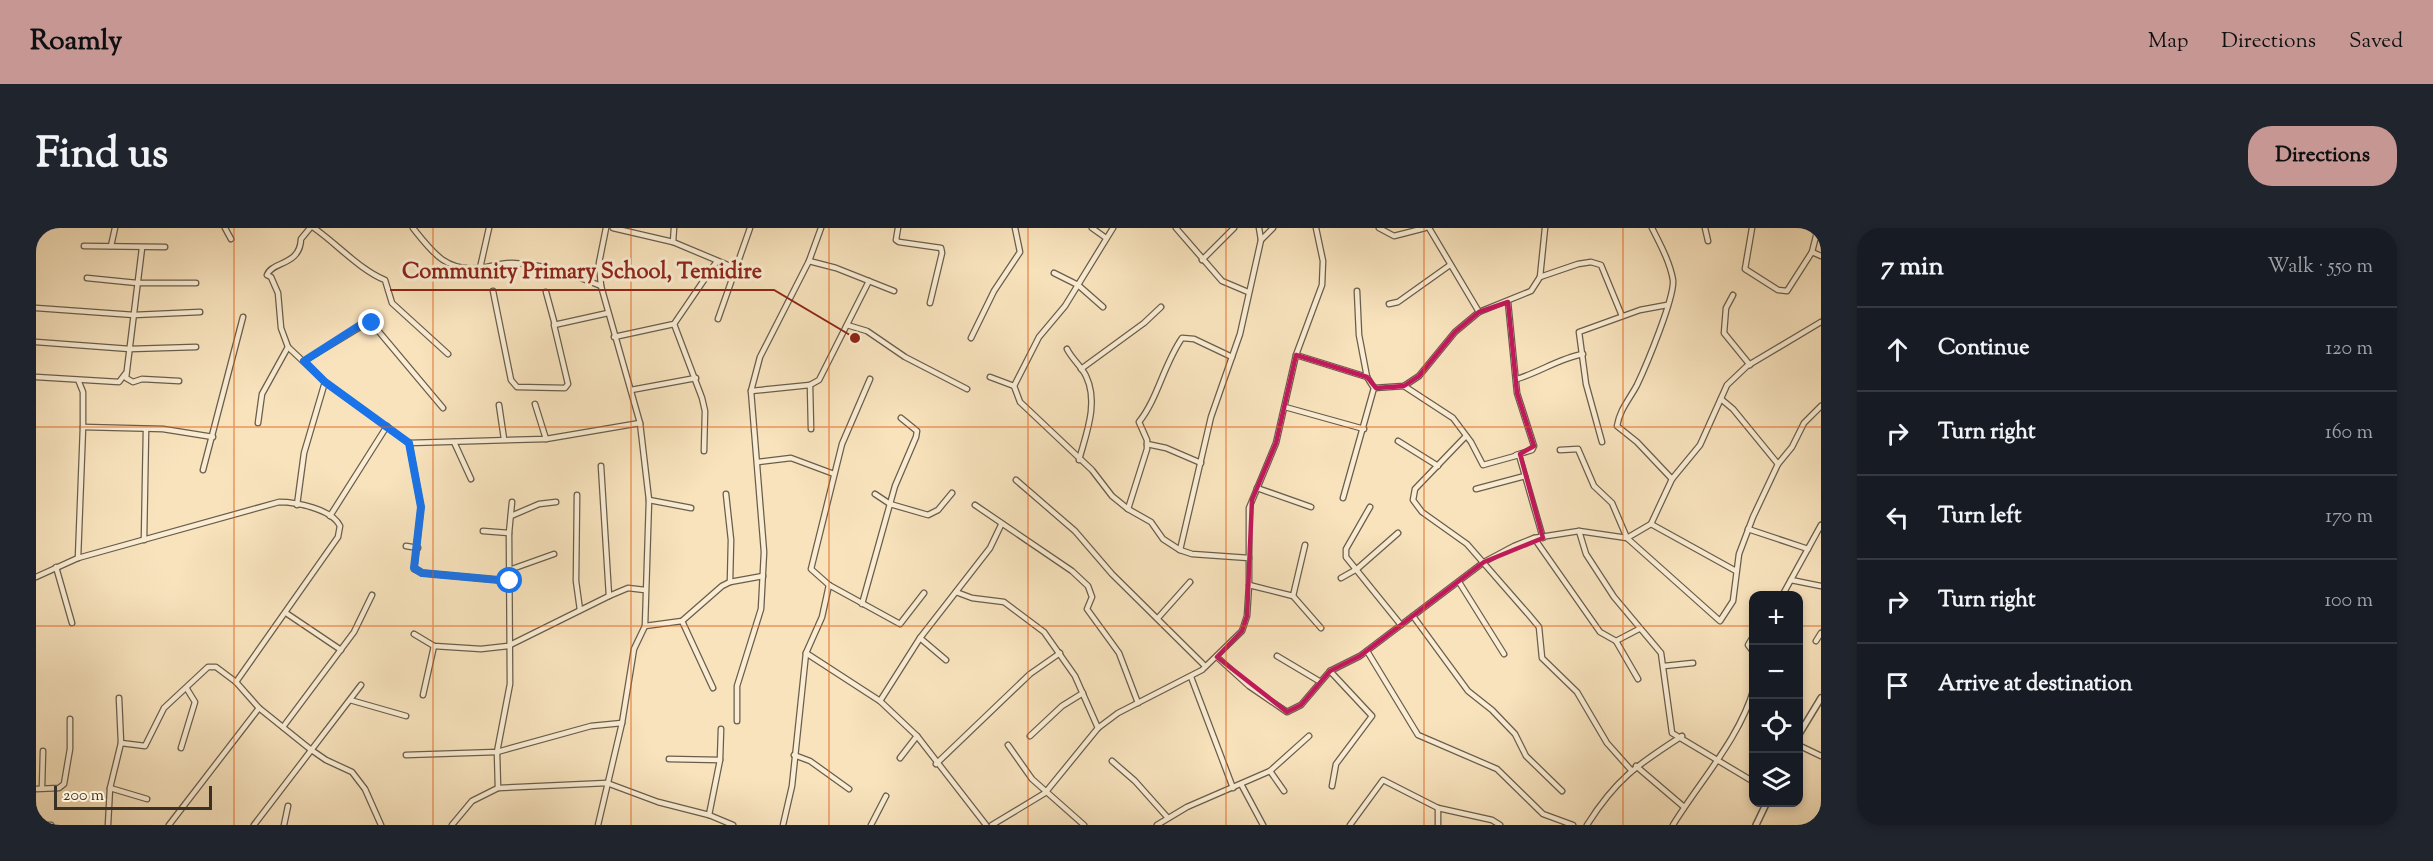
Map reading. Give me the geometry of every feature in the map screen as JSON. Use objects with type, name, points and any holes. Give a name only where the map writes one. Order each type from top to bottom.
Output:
[{"type":"street","points":[[111,246],[115,228]]},
{"type":"street","points":[[225,228],[231,239]]},
{"type":"street","points":[[448,354],[392,303],[385,280],[372,276],[339,245],[312,228],[301,239],[301,245],[288,263],[275,267],[267,275],[271,277],[278,293],[281,328],[288,347],[325,382],[409,443],[546,439],[640,423]]},
{"type":"street","points":[[413,228],[437,258],[454,266],[480,268],[511,263],[541,267],[574,275],[601,286]]},
{"type":"street","points":[[480,268],[489,228]]},
{"type":"street","points":[[598,825],[622,723],[634,649],[645,626],[649,500],[640,423],[601,286],[599,263],[606,228]]},
{"type":"street","points":[[613,228],[673,242],[735,268]]},
{"type":"street","points":[[673,242],[674,228]]},
{"type":"street","points":[[718,319],[750,228]]},
{"type":"street","points":[[737,721],[737,686],[761,609],[763,576],[763,525],[751,391],[760,357],[809,261],[821,228]]},
{"type":"street","points":[[898,228],[896,240],[899,242],[940,248],[942,253],[930,303]]},
{"type":"street","points":[[971,338],[994,291],[1020,252],[1015,228]]},
{"type":"street","points":[[1092,228],[1106,238]]},
{"type":"street","points":[[1113,228],[1065,306],[1039,337],[1014,386],[1020,402],[1092,470],[1112,496],[1128,509],[1151,522],[1163,539],[1180,550],[1192,554],[1249,558]]},
{"type":"street","points":[[1176,228],[1202,260],[1229,286],[1248,292]]},
{"type":"street","points":[[1202,260],[1234,228]]},
{"type":"street","points":[[1180,550],[1211,417],[1232,357],[1261,240],[1259,228]]},
{"type":"street","points":[[1261,240],[1274,228]]},
{"type":"street","points":[[992,825],[1046,793],[1098,728],[1138,703],[1191,676],[1217,657],[1245,625],[1249,585],[1248,516],[1276,443],[1296,355],[1322,285],[1323,261],[1316,228]]},
{"type":"street","points":[[1379,228],[1395,236],[1427,228],[1479,312]]},
{"type":"street","points":[[1374,388],[1404,386],[1419,376],[1455,332],[1479,312],[1531,291],[1540,277],[1545,228]]},
{"type":"street","points":[[1652,228],[1673,281],[1667,305],[1636,385],[1620,410],[1617,426],[1637,442],[1672,479]]},
{"type":"street","points":[[1705,228],[1708,241]]},
{"type":"street","points":[[1752,228],[1745,269],[1778,290],[1786,291],[1792,286],[1812,252],[1818,228]]},
{"type":"street","points":[[84,246],[165,248]]},
{"type":"street","points":[[142,248],[126,378],[133,382],[141,379],[179,381]]},
{"type":"street","points":[[1812,252],[1821,256]]},
{"type":"street","points":[[614,337],[674,324],[717,261]]},
{"type":"street","points":[[809,261],[894,291]]},
{"type":"street","points":[[1540,277],[1578,264],[1591,262],[1601,265],[1622,315]]},
{"type":"street","points":[[1389,304],[1398,302],[1450,265]]},
{"type":"street","points":[[1054,273],[1077,285],[1102,307]]},
{"type":"street","points":[[87,278],[138,283],[196,283]]},
{"type":"street","points":[[751,391],[810,385],[819,380],[869,281]]},
{"type":"street","points":[[493,291],[511,380],[517,387],[565,388],[568,384],[558,352],[555,325],[546,292]]},
{"type":"street","points":[[1343,498],[1374,388],[1367,377],[1356,310],[1357,291]]},
{"type":"street","points":[[1733,295],[1726,308],[1724,333],[1750,365]]},
{"type":"street","points":[[1404,386],[1453,418],[1484,465],[1488,466],[1532,450],[1534,446],[1521,410],[1508,302]]},
{"type":"street","points":[[1602,442],[1586,384],[1579,332],[1622,315],[1667,305]]},
{"type":"street","points":[[1081,369],[1144,323],[1161,307]]},
{"type":"street","points":[[36,308],[134,315],[200,312]]},
{"type":"street","points":[[555,325],[608,313]]},
{"type":"street","points":[[203,470],[243,317]]},
{"type":"street","points":[[304,361],[370,321],[443,408]]},
{"type":"street","points":[[1217,657],[1249,686],[1287,712],[1301,705],[1319,681],[1330,671],[1367,651],[1484,562],[1533,538],[1543,538],[1559,533],[1579,531],[1627,538],[1651,524],[1672,479],[1700,446],[1726,384],[1750,365],[1821,322]]},
{"type":"street","points":[[674,324],[696,378],[705,411],[704,451]]},
{"type":"street","points":[[847,325],[867,331],[905,357],[967,389]]},
{"type":"street","points":[[1128,509],[1147,444],[1139,422],[1146,413],[1167,360],[1182,338],[1194,339],[1232,357]]},
{"type":"street","points":[[36,342],[130,349],[196,347]]},
{"type":"street","points":[[258,423],[262,394],[288,347]]},
{"type":"street","points":[[1067,349],[1081,369],[1091,391],[1092,405],[1079,460]]},
{"type":"street","points":[[1517,379],[1572,356],[1583,354]]},
{"type":"street","points":[[1296,355],[1367,377]]},
{"type":"street","points":[[36,377],[79,382],[119,382],[124,379],[127,368]]},
{"type":"street","points":[[990,377],[1014,386]]},
{"type":"street","points":[[631,390],[696,378]]},
{"type":"street","points":[[870,379],[843,444],[810,564],[811,569],[829,585],[900,624],[924,593]]},
{"type":"street","points":[[78,558],[83,427],[82,392],[79,382]]},
{"type":"street","points":[[297,505],[304,453],[325,382]]},
{"type":"street","points":[[810,385],[811,429]]},
{"type":"street","points":[[1721,399],[1733,409],[1778,464]]},
{"type":"street","points":[[535,404],[546,439]]},
{"type":"street","points":[[499,405],[504,439]]},
{"type":"street","points":[[1560,450],[1578,449],[1594,486],[1612,503],[1627,538],[1720,621],[1733,601],[1736,571],[1748,529],[1778,464],[1792,447],[1804,423],[1821,406]]},
{"type":"street","points":[[1285,407],[1364,429]]},
{"type":"street","points":[[862,604],[890,504],[916,437],[917,431],[901,418]]},
{"type":"street","points":[[330,516],[387,426]]},
{"type":"street","points":[[83,427],[184,431],[213,437]]},
{"type":"street","points":[[144,540],[147,430]]},
{"type":"street","points":[[1466,436],[1415,489],[1413,500],[1422,512],[1467,544],[1539,627],[1542,657],[1577,692],[1607,743],[1633,768],[1684,807]]},
{"type":"street","points":[[1398,441],[1438,466]]},
{"type":"street","points":[[454,442],[471,479]]},
{"type":"street","points":[[409,443],[421,507],[414,568],[418,572],[510,581]]},
{"type":"street","points":[[1147,444],[1166,448],[1201,463]]},
{"type":"street","points":[[1516,455],[1521,458],[1543,538]]},
{"type":"street","points":[[758,462],[791,458],[834,474]]},
{"type":"street","points":[[601,466],[609,596]]},
{"type":"street","points":[[1476,489],[1525,476]]},
{"type":"street","points":[[1016,480],[1075,531],[1112,574],[1205,666]]},
{"type":"street","points":[[1257,488],[1311,507]]},
{"type":"street","points":[[875,494],[890,504],[928,515],[938,510],[952,493]]},
{"type":"street","points":[[726,494],[731,540],[730,582]]},
{"type":"street","points":[[577,495],[576,581],[580,610]]},
{"type":"street","points":[[649,500],[691,508]]},
{"type":"street","points":[[36,577],[78,558],[279,502],[297,505],[330,516],[340,526],[338,537],[236,682]]},
{"type":"street","points":[[498,788],[497,752],[510,684],[509,533],[512,502]]},
{"type":"street","points":[[511,516],[539,504],[556,502]]},
{"type":"street","points":[[975,505],[1001,525],[1072,571],[1088,586],[1092,597],[1087,609],[1119,653],[1138,703]]},
{"type":"street","points":[[1370,507],[1346,549],[1346,557],[1401,625]]},
{"type":"street","points":[[1651,524],[1736,571]]},
{"type":"street","points":[[880,701],[920,639],[990,548],[1001,525]]},
{"type":"street","points":[[1785,591],[1821,525]]},
{"type":"street","points":[[1748,529],[1808,549]]},
{"type":"street","points":[[483,531],[509,533]]},
{"type":"street","points":[[1579,531],[1586,554],[1639,629],[1661,653],[1672,732],[1682,736],[1749,780]]},
{"type":"street","points":[[1341,578],[1357,569],[1398,533]]},
{"type":"street","points":[[1533,538],[1600,632],[1616,640],[1638,679]]},
{"type":"street","points":[[1293,596],[1305,545]]},
{"type":"street","points":[[406,546],[418,548]]},
{"type":"street","points":[[509,570],[554,554]]},
{"type":"street","points":[[56,567],[72,623]]},
{"type":"street","points":[[645,626],[682,621],[730,582],[763,576]]},
{"type":"street","points":[[1791,580],[1821,586]]},
{"type":"street","points":[[1158,618],[1190,582]]},
{"type":"street","points":[[1459,582],[1504,654]]},
{"type":"street","points":[[790,825],[783,823],[806,653],[822,617],[829,585]]},
{"type":"street","points":[[1249,585],[1293,596],[1321,628]]},
{"type":"street","points":[[414,634],[434,646],[481,649],[508,646],[628,588],[645,590]]},
{"type":"street","points":[[956,592],[972,598],[1004,602],[1044,632],[1060,653],[1083,693],[1098,728]]},
{"type":"street","points":[[283,727],[354,632],[372,595]]},
{"type":"street","points":[[286,613],[341,650]]},
{"type":"street","points":[[1413,615],[1468,692],[1492,710],[1515,734],[1526,756],[1562,791]]},
{"type":"street","points":[[682,621],[707,671],[712,688]]},
{"type":"street","points":[[1616,640],[1639,629]]},
{"type":"street","points":[[1816,641],[1821,633]]},
{"type":"street","points":[[920,639],[946,660]]},
{"type":"street","points":[[423,695],[434,646]]},
{"type":"street","points":[[1367,651],[1418,735],[1497,769],[1544,814],[1573,825]]},
{"type":"street","points":[[806,653],[880,701],[916,736],[986,825]]},
{"type":"street","points":[[936,764],[1030,674],[1060,653]]},
{"type":"street","points":[[1277,656],[1319,681]]},
{"type":"street","points":[[1664,666],[1693,663]]},
{"type":"street","points":[[121,743],[145,746],[157,717],[169,703],[187,690],[211,666],[216,666],[236,682],[259,708],[310,749],[352,772],[365,789],[381,825]]},
{"type":"street","points":[[1330,671],[1372,716],[1336,764],[1332,786]]},
{"type":"street","points":[[1191,676],[1233,788]]},
{"type":"street","points":[[254,825],[361,685]]},
{"type":"street","points":[[181,748],[195,702],[187,690]]},
{"type":"street","points":[[1030,736],[1062,706],[1083,693]]},
{"type":"street","points":[[108,825],[110,788],[121,743],[119,698]]},
{"type":"street","points":[[1803,728],[1821,698]]},
{"type":"street","points":[[1673,825],[1716,759],[1750,699]]},
{"type":"street","points":[[350,700],[406,716]]},
{"type":"street","points":[[169,825],[259,708]]},
{"type":"street","points":[[43,751],[39,788],[59,788],[64,784],[70,719]]},
{"type":"street","points":[[406,755],[497,752],[591,726],[622,723]]},
{"type":"street","points":[[709,815],[720,760],[721,729]]},
{"type":"street","points":[[900,758],[916,736]]},
{"type":"street","points":[[1157,825],[1270,771],[1309,736]]},
{"type":"street","points":[[1587,825],[1603,799],[1633,768],[1682,736]]},
{"type":"street","points":[[1008,745],[1046,793],[1083,825]]},
{"type":"street","points":[[1803,747],[1821,756]]},
{"type":"street","points":[[794,755],[810,761],[849,789]]},
{"type":"street","points":[[669,759],[720,760]]},
{"type":"street","points":[[1112,761],[1135,781],[1168,818]]},
{"type":"street","points":[[1270,771],[1284,791]]},
{"type":"street","points":[[1350,825],[1383,780],[1438,808],[1492,820],[1500,825]]},
{"type":"street","points":[[452,825],[472,801],[498,788],[607,783],[658,802],[709,815],[733,825]]},
{"type":"street","points":[[1241,784],[1263,825]]},
{"type":"street","points":[[110,788],[147,799]]},
{"type":"street","points":[[871,825],[886,796]]},
{"type":"street","points":[[284,825],[288,806]]},
{"type":"street","points":[[1756,825],[1765,807]]},
{"type":"street","points":[[1438,808],[1438,825]]},
{"type":"street","points":[[36,825],[51,825]]},
{"type":"highlighted area","points":[[1508,302],[1517,393],[1534,446],[1520,454],[1543,538],[1484,562],[1360,656],[1330,671],[1301,705],[1287,712],[1217,657],[1242,631],[1247,616],[1252,500],[1276,443],[1296,355],[1367,377],[1376,388],[1404,386],[1419,376],[1455,332],[1479,312]]},
{"type":"place","name":"Community Primary School, Temidire","points":[[855,338]]},
{"type":"route","points":[[372,323],[368,320],[356,330],[304,361],[325,382],[409,443],[421,507],[414,568],[422,573],[510,581]]}]
